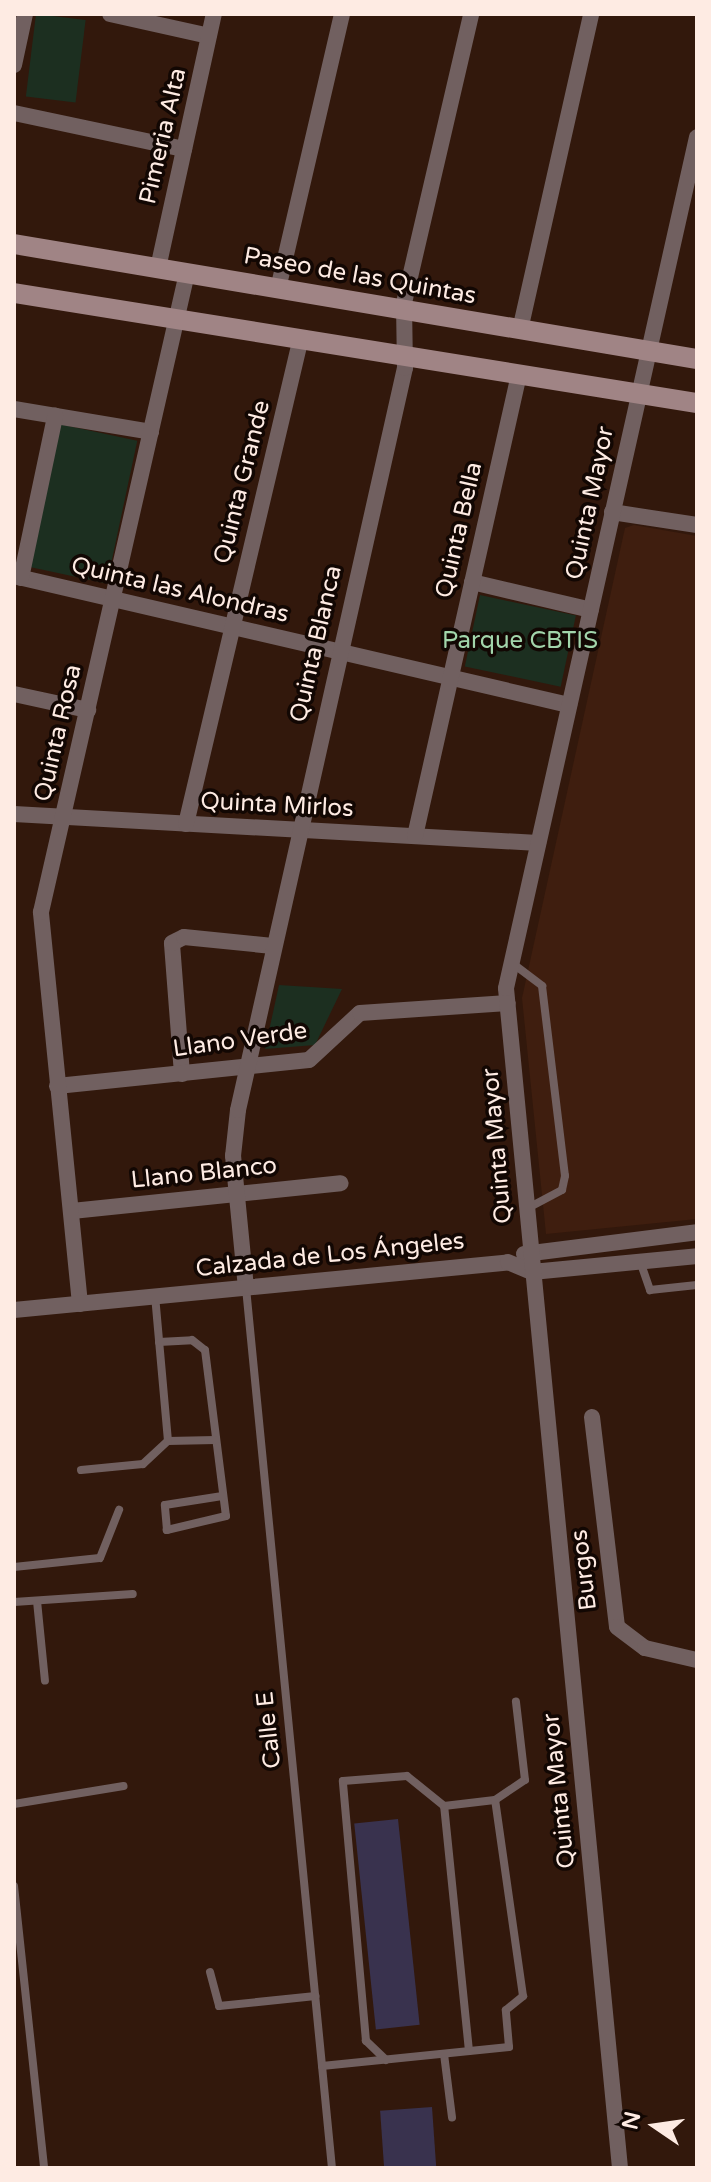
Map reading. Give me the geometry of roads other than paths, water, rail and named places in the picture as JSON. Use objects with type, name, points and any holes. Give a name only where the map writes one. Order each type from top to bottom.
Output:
[{"type":"main road","name":"Paseo de las Quintas","points":[[14,244],[697,359]]},
{"type":"main road","points":[[14,293],[697,403]]},
{"type":"street","points":[[14,65],[25,14]]},
{"type":"street","points":[[110,14],[209,36]]},
{"type":"street","name":"Pimeria Alta","points":[[158,268],[214,14]]},
{"type":"street","points":[[278,289],[342,14]]},
{"type":"street","name":"Quinta Blanca","points":[[246,1288],[237,1194],[235,1130],[298,831],[405,356],[404,310],[471,14]]},
{"type":"street","points":[[520,330],[591,14]]},
{"type":"street","points":[[14,113],[184,149]]},
{"type":"street","name":"Quinta Mayor","points":[[620,2168],[508,1003],[511,961],[697,137]]},
{"type":"street","name":"Quinta Rosa","points":[[80,1304],[41,925],[187,273]]},
{"type":"street","name":"Quinta Grande","points":[[186,824],[301,339]]},
{"type":"street","name":"Quinta Bella","points":[[415,836],[519,374]]},
{"type":"street","points":[[14,409],[151,432]]},
{"type":"street","points":[[18,577],[55,416]]},
{"type":"street","points":[[612,512],[697,525]]},
{"type":"street","name":"Quinta las Alondras","points":[[18,577],[569,705]]},
{"type":"street","points":[[472,582],[591,610]]},
{"type":"street","points":[[14,694],[88,710]]},
{"type":"street","name":"Quinta Mirlos","points":[[14,814],[538,843]]},
{"type":"street","points":[[182,1074],[172,943],[184,937],[273,946]]},
{"type":"street","name":"Llano Verde","points":[[57,1086],[246,1069],[317,1057],[360,1013],[508,1003]]},
{"type":"street","name":"Llano Blanco","points":[[72,1211],[341,1183]]},
{"type":"street","points":[[508,1262],[530,1250],[697,1232]]},
{"type":"street","name":"Calzada de Los Ángeles","points":[[14,1310],[508,1262],[532,1272],[697,1256]]},
{"type":"street","name":"Burgos","points":[[592,1417],[617,1627],[645,1648],[697,1660]]},
{"type":"lane","points":[[511,961],[542,986],[565,1176],[562,1190],[527,1209]]},
{"type":"lane","points":[[640,1261],[650,1290],[697,1285]]},
{"type":"lane","name":"Calle E","points":[[246,1288],[332,2168]]},
{"type":"lane","points":[[155,1296],[168,1441]]},
{"type":"lane","points":[[159,1342],[192,1340],[205,1350],[222,1496],[224,1520],[167,1530],[165,1505],[222,1496]]},
{"type":"lane","points":[[81,1470],[143,1464],[168,1441],[215,1440]]},
{"type":"lane","points":[[14,1567],[100,1558],[119,1510]]},
{"type":"lane","points":[[14,1602],[133,1594]]},
{"type":"lane","points":[[37,1601],[45,1681]]},
{"type":"lane","points":[[444,1806],[495,1800],[525,1780],[516,1702]]},
{"type":"lane","points":[[386,2060],[366,2041],[343,1781],[407,1776],[444,1806],[469,2051]]},
{"type":"lane","points":[[14,1804],[124,1786]]},
{"type":"lane","points":[[322,2066],[509,2047],[506,2010],[523,1996],[495,1800]]},
{"type":"lane","points":[[14,1886],[44,2168]]},
{"type":"lane","points":[[210,1972],[219,2006],[315,1996]]},
{"type":"lane","points":[[444,2054],[452,2117]]},
{"type":"park label","name":"Parque CBTIS","points":[[520,641]]}]
